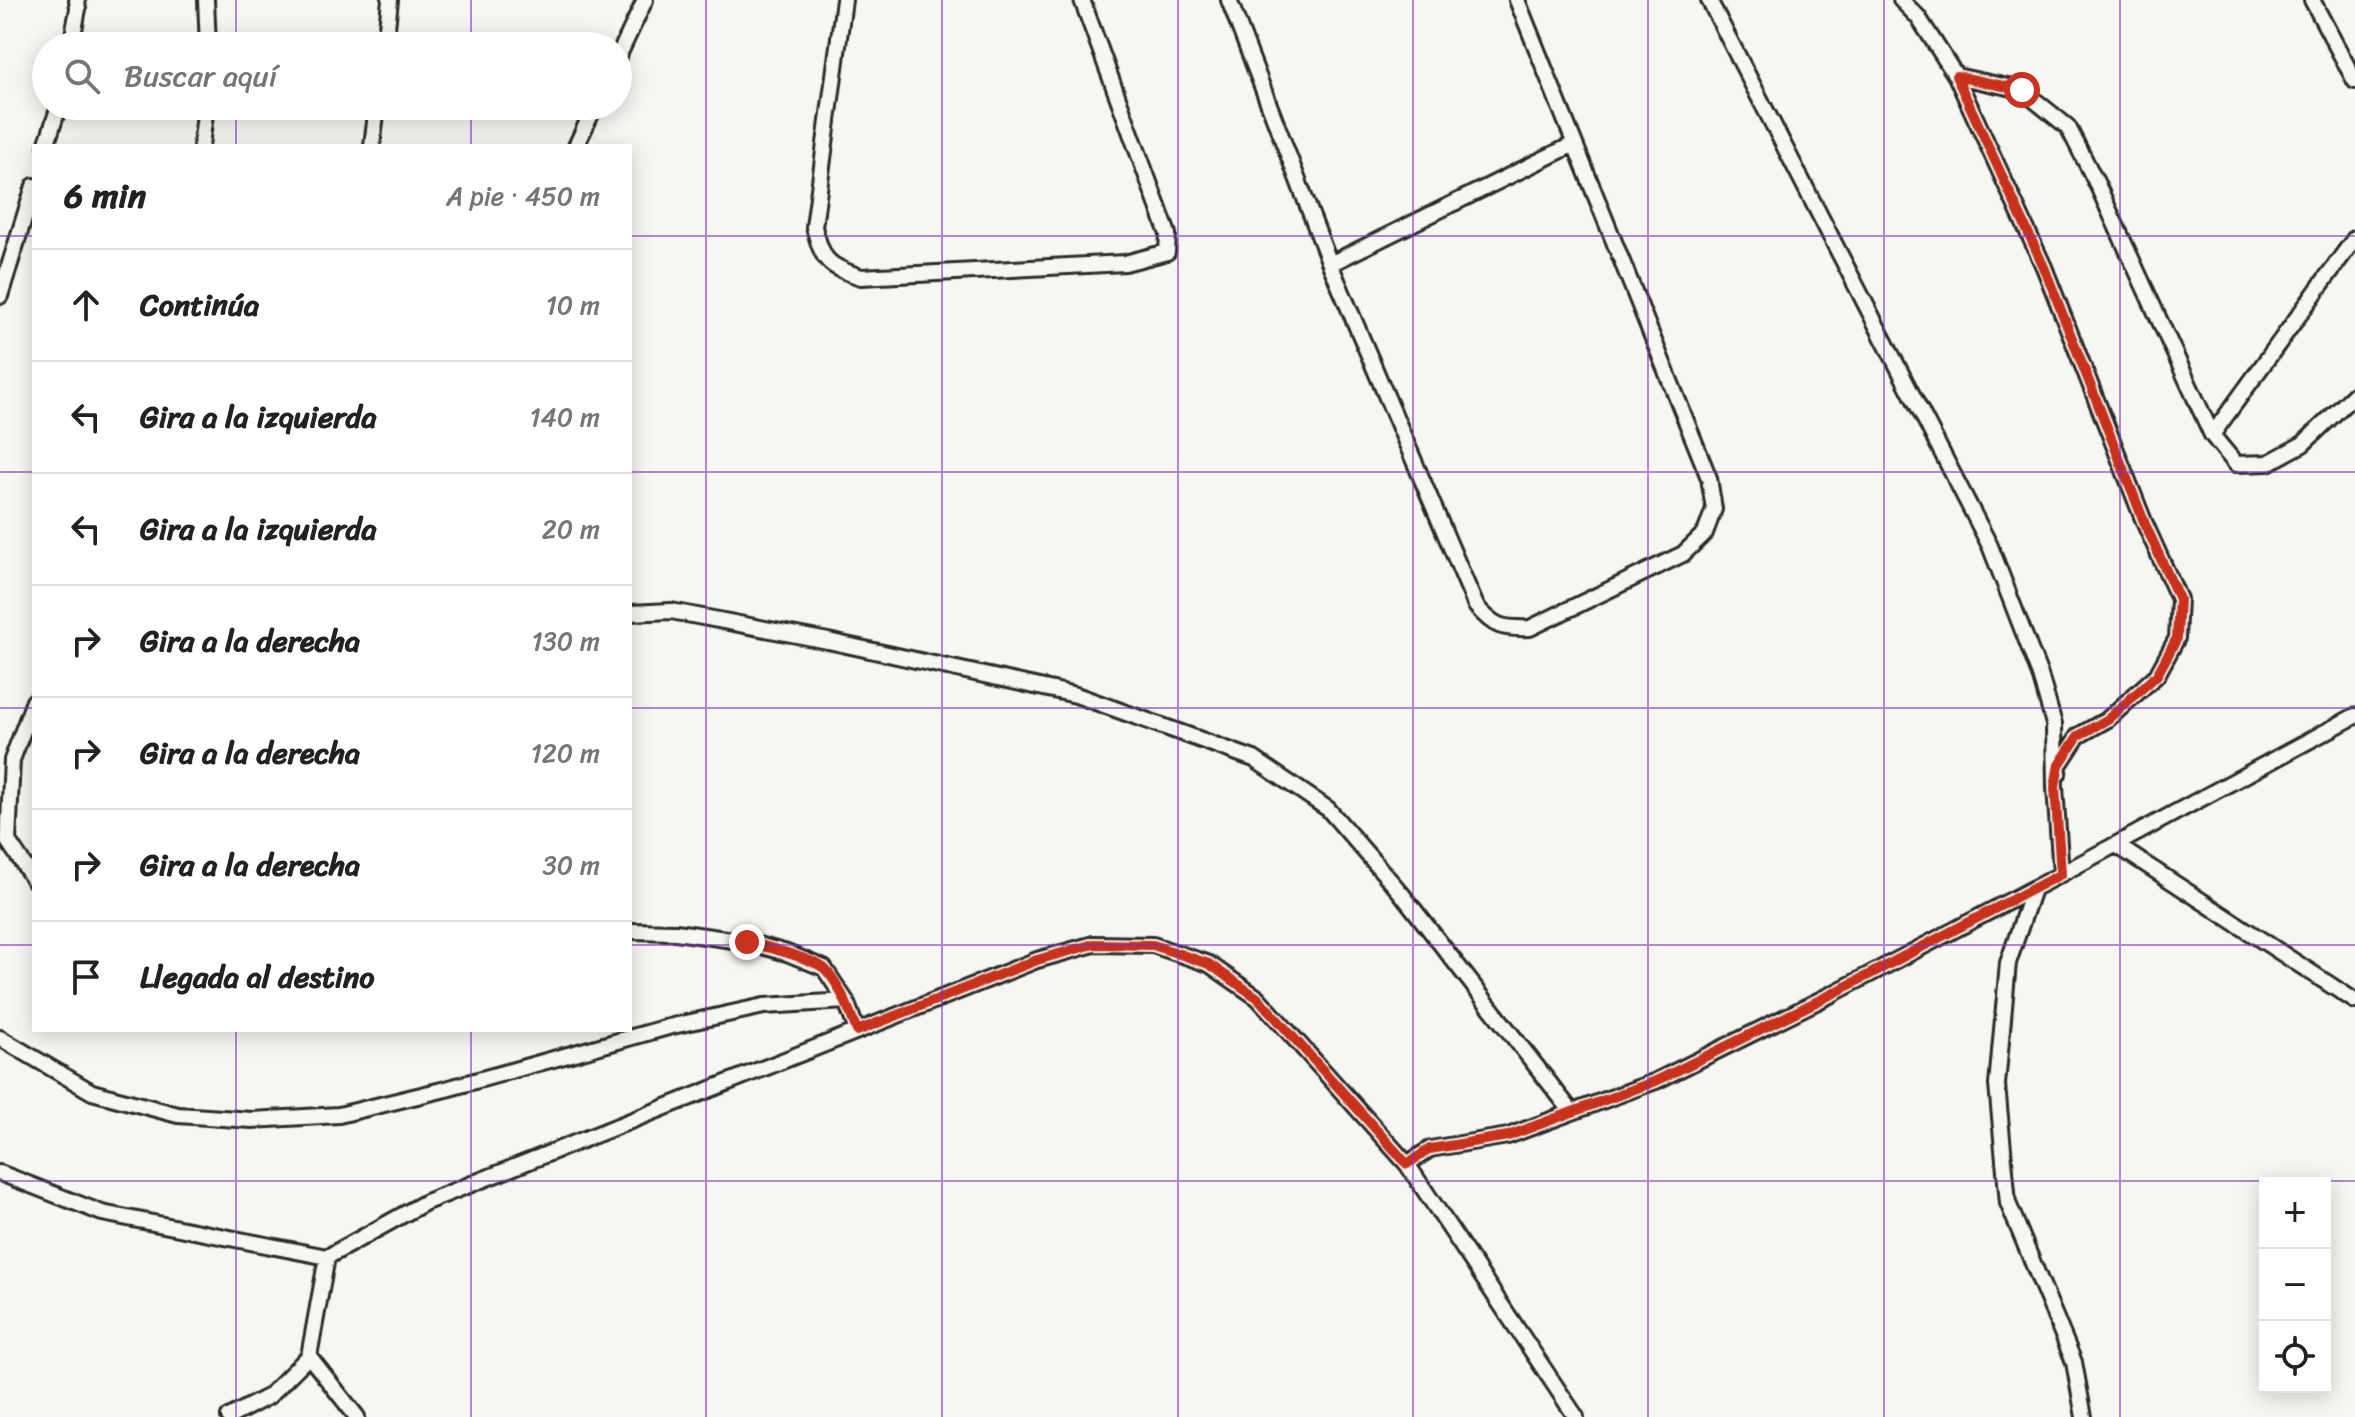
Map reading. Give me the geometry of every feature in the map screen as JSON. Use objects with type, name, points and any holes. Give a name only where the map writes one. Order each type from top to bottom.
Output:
[{"type":"lane","points":[[74,32],[77,0]]},
{"type":"lane","points":[[206,0],[207,32]]},
{"type":"lane","points":[[387,32],[390,0]]},
{"type":"lane","points":[[630,32],[645,0]]},
{"type":"lane","points":[[844,0],[814,227],[821,253],[838,270],[861,277],[1125,263],[1167,252],[1168,234],[1082,0]]},
{"type":"lane","points":[[1229,0],[1330,264],[1476,606],[1489,621],[1507,629],[1530,628],[1683,554],[1705,533],[1714,509],[1709,478],[1517,0]]},
{"type":"lane","points":[[1709,0],[1990,546],[2040,675],[2054,724],[2061,874]]},
{"type":"lane","points":[[1901,0],[1918,17],[1956,76],[2044,267],[2145,524],[2179,599],[2177,638],[2157,675],[2108,719],[2078,736],[2059,765],[2055,787]]},
{"type":"lane","points":[[2312,0],[2355,81]]},
{"type":"lane","points":[[1956,76],[2022,90],[2068,127],[2212,435],[2236,464],[2268,463],[2303,444],[2355,394]]},
{"type":"lane","points":[[47,144],[54,120]]},
{"type":"lane","points":[[201,144],[204,120]]},
{"type":"lane","points":[[372,144],[375,120]]},
{"type":"lane","points":[[577,144],[588,120]]},
{"type":"lane","points":[[1330,264],[1574,144]]},
{"type":"lane","points":[[0,296],[32,192]]},
{"type":"lane","points":[[2212,435],[2355,238]]},
{"type":"lane","points":[[632,613],[671,611],[828,641],[1076,695],[1254,759],[1328,809],[1401,893],[1572,1112]]},
{"type":"lane","points":[[32,706],[12,760],[8,841],[32,879]]},
{"type":"lane","points":[[1407,1164],[1430,1149],[1508,1136],[1656,1081],[1834,993],[2355,716]]},
{"type":"lane","points":[[2116,845],[2355,1001]]},
{"type":"lane","points":[[2033,889],[2008,963],[1997,1085],[2002,1144],[2008,1203],[2074,1362],[2084,1417]]},
{"type":"lane","points":[[632,931],[676,932],[747,942],[824,968],[846,1001],[857,1031]]},
{"type":"lane","points":[[0,1173],[102,1213],[327,1257],[426,1202],[1037,960],[1094,944],[1153,945],[1209,964],[1258,998],[1407,1164],[1576,1417]]},
{"type":"lane","points":[[0,1038],[92,1092],[178,1115],[252,1120],[339,1115],[682,1024],[764,1006],[846,1001]]},
{"type":"lane","points":[[229,1417],[269,1396],[309,1356],[327,1257]]},
{"type":"lane","points":[[309,1356],[357,1417]]},
{"type":"route","points":[[747,942],[824,968],[846,1001],[857,1031],[1037,960],[1094,944],[1153,945],[1209,964],[1258,998],[1407,1164],[1430,1149],[1508,1136],[1656,1081],[1834,993],[2061,874],[2055,787],[2059,765],[2078,736],[2108,719],[2157,675],[2177,638],[2179,599],[2145,524],[2044,267],[1956,76],[2022,90]]}]
